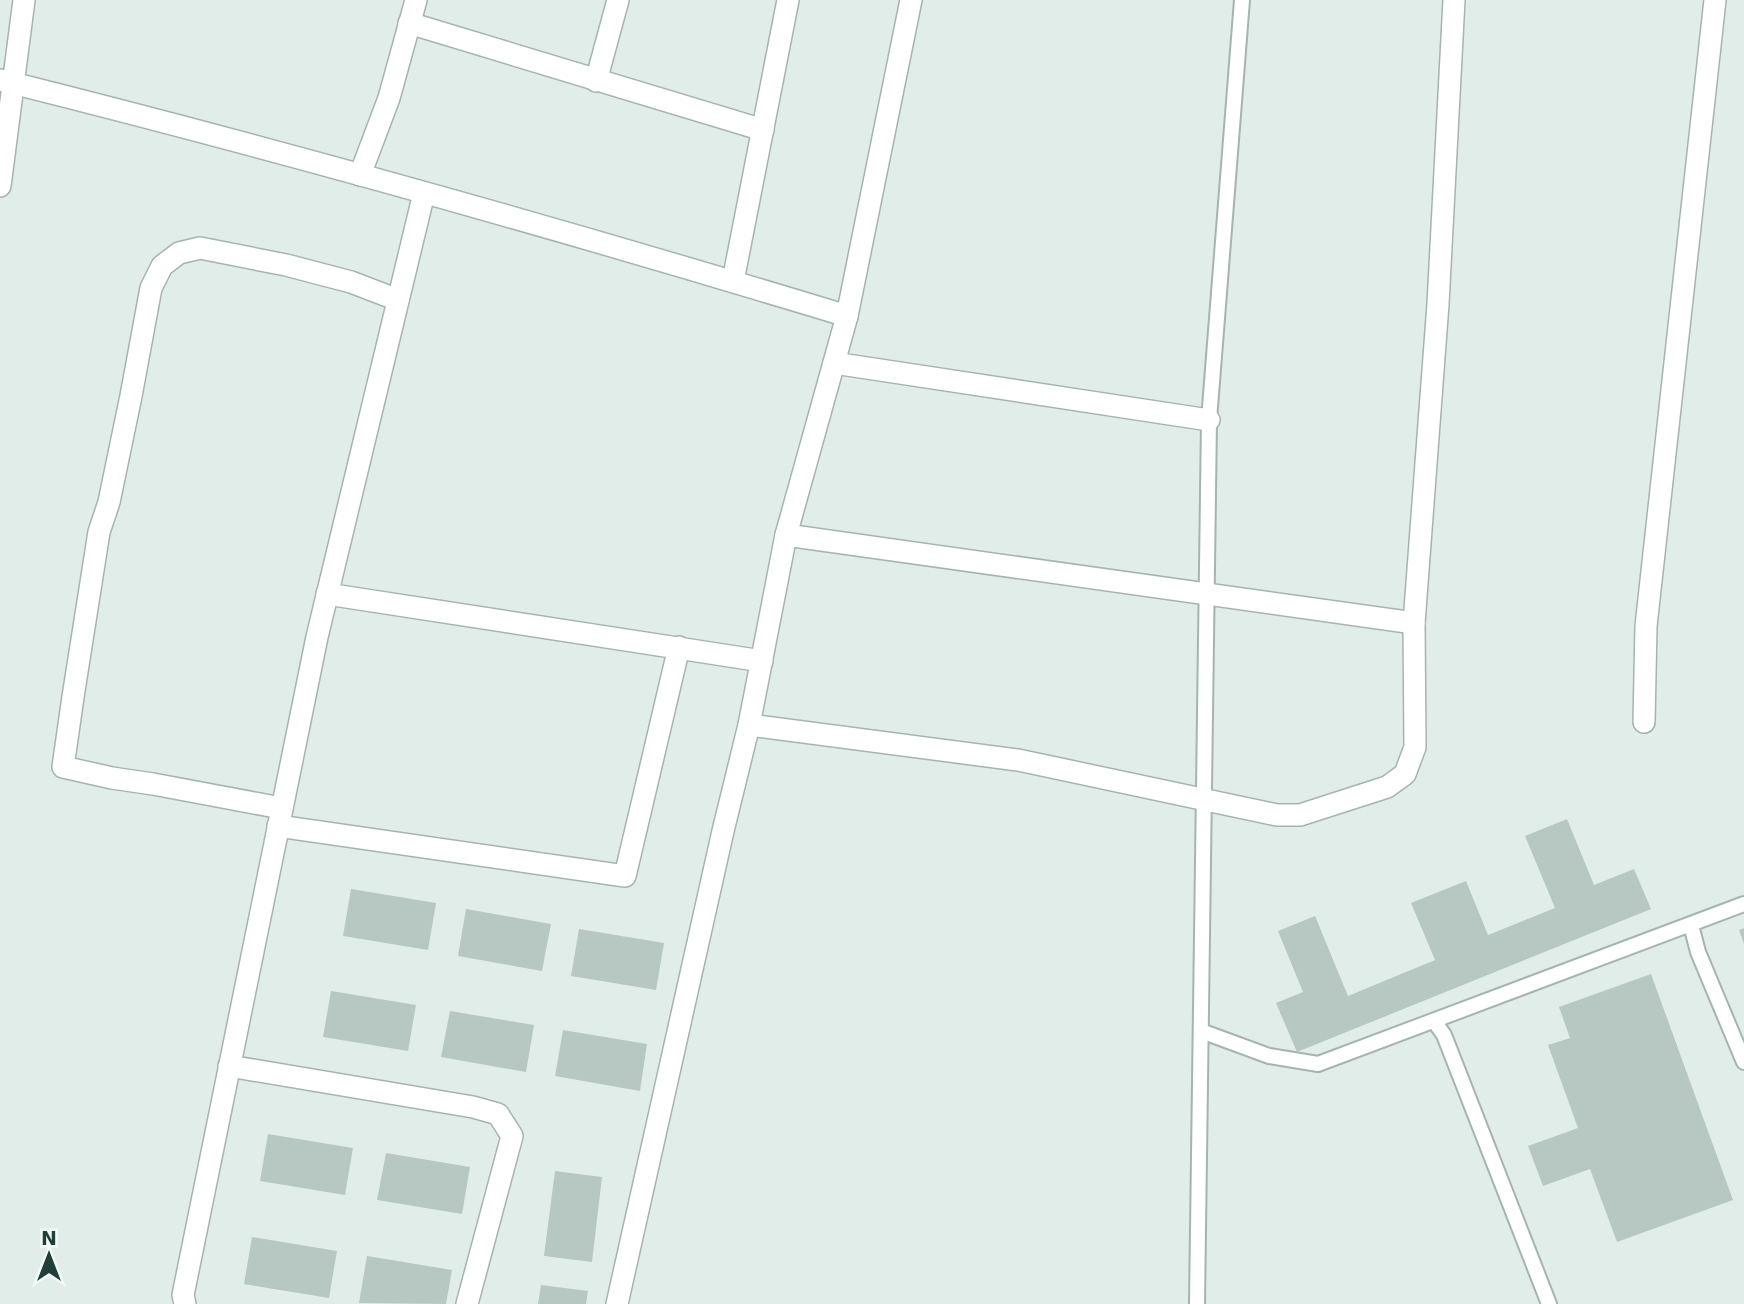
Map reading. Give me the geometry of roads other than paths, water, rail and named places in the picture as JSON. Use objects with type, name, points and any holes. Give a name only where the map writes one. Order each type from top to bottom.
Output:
[{"type":"street","points":[[0,186],[7,82],[24,0]]},
{"type":"street","points":[[360,175],[389,98],[416,0]]},
{"type":"street","points":[[596,81],[618,0]]},
{"type":"street","points":[[733,281],[788,0]]},
{"type":"street","points":[[617,1304],[749,725],[786,535],[847,316],[911,0]]},
{"type":"street","points":[[749,725],[1018,760],[1277,815],[1300,815],[1387,787],[1405,774],[1415,747],[1413,623],[1438,304],[1454,0]]},
{"type":"street","points":[[1644,722],[1646,626],[1715,0]]},
{"type":"street","points":[[409,23],[763,130]]},
{"type":"street","points":[[7,82],[360,175],[847,316]]},
{"type":"street","points":[[185,1304],[183,1295],[327,594],[424,193]]},
{"type":"street","points":[[398,300],[351,282],[286,265],[200,248],[180,253],[162,266],[151,288],[129,410],[109,502],[99,532],[63,767],[153,784],[280,817],[625,876],[679,647]]},
{"type":"street","points":[[834,363],[1209,420]]},
{"type":"street","points":[[786,535],[1413,623]]},
{"type":"street","points":[[327,594],[762,661]]},
{"type":"street","points":[[229,1066],[473,1107],[498,1114],[512,1136],[467,1304]]},
{"type":"lane","points":[[1197,1304],[1209,420],[1242,0]]},
{"type":"lane","points":[[1200,1031],[1269,1056],[1318,1065],[1744,904]]},
{"type":"lane","points":[[1690,925],[1698,952],[1744,1062]]},
{"type":"lane","points":[[1434,1021],[1444,1035],[1549,1304]]}]
